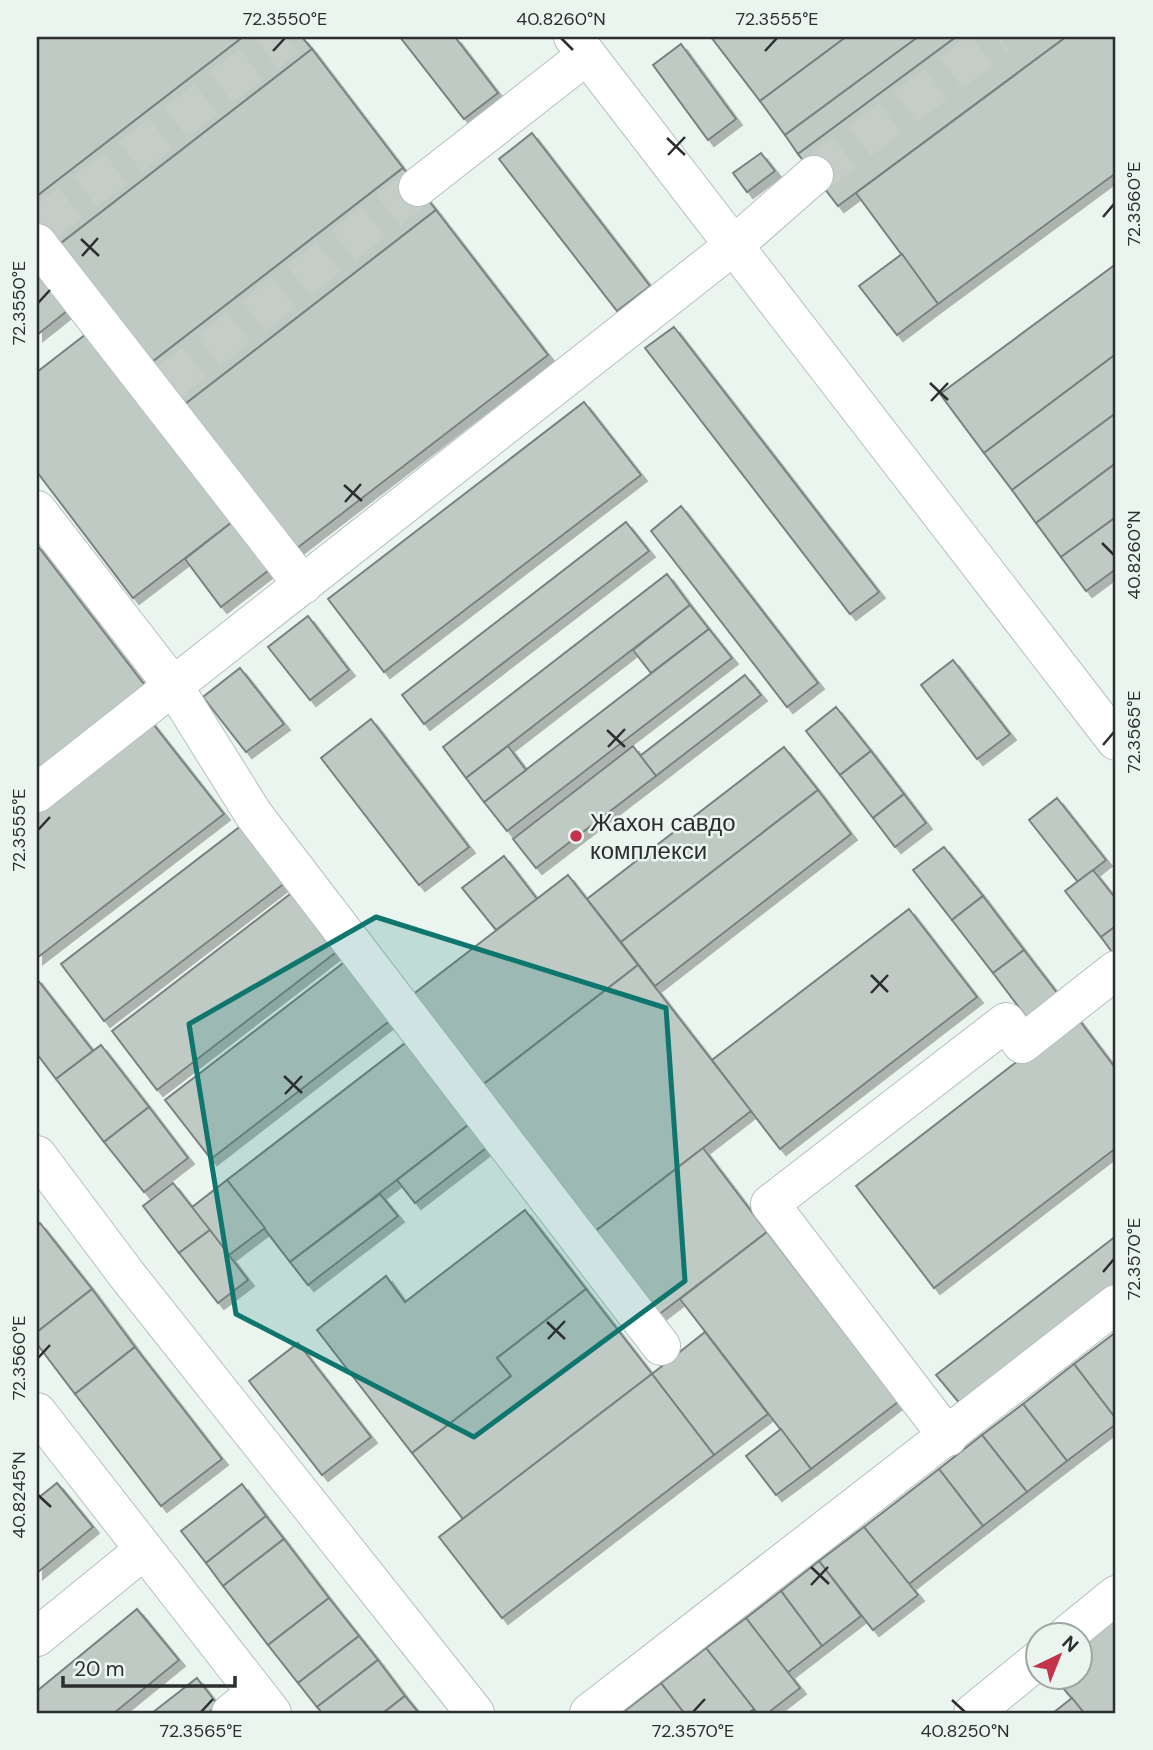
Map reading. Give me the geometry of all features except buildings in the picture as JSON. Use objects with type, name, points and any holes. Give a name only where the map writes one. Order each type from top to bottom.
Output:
[{"type":"lane","points":[[418,187],[580,46],[1116,741]]},
{"type":"lane","points":[[37,793],[733,246],[814,176]]},
{"type":"lane","points":[[38,233],[303,585]]},
{"type":"lane","points":[[37,510],[174,687],[254,815],[661,1346]]},
{"type":"lane","points":[[948,1437],[770,1204],[1006,1023],[1021,1044],[1116,970]]},
{"type":"lane","points":[[37,1155],[127,1275],[475,1713]]},
{"type":"lane","points":[[589,1713],[1116,1304]]},
{"type":"lane","points":[[43,1435],[144,1550],[253,1707]]},
{"type":"lane","points":[[37,1637],[144,1550]]},
{"type":"lane","points":[[1085,1620],[1116,1595]]},
{"type":"lane","points":[[973,1713],[1024,1671]]},
{"type":"highlighted area","points":[[376,917],[666,1008],[685,1281],[474,1437],[236,1314],[189,1024]]},
{"type":"tunnel","points":[[40,226],[287,37]]},
{"type":"tunnel","points":[[814,175],[999,37]]},
{"type":"tunnel","points":[[164,386],[418,187]]},
{"type":"place","name":"Жахон савдо комплекси","points":[[576,836]]}]
